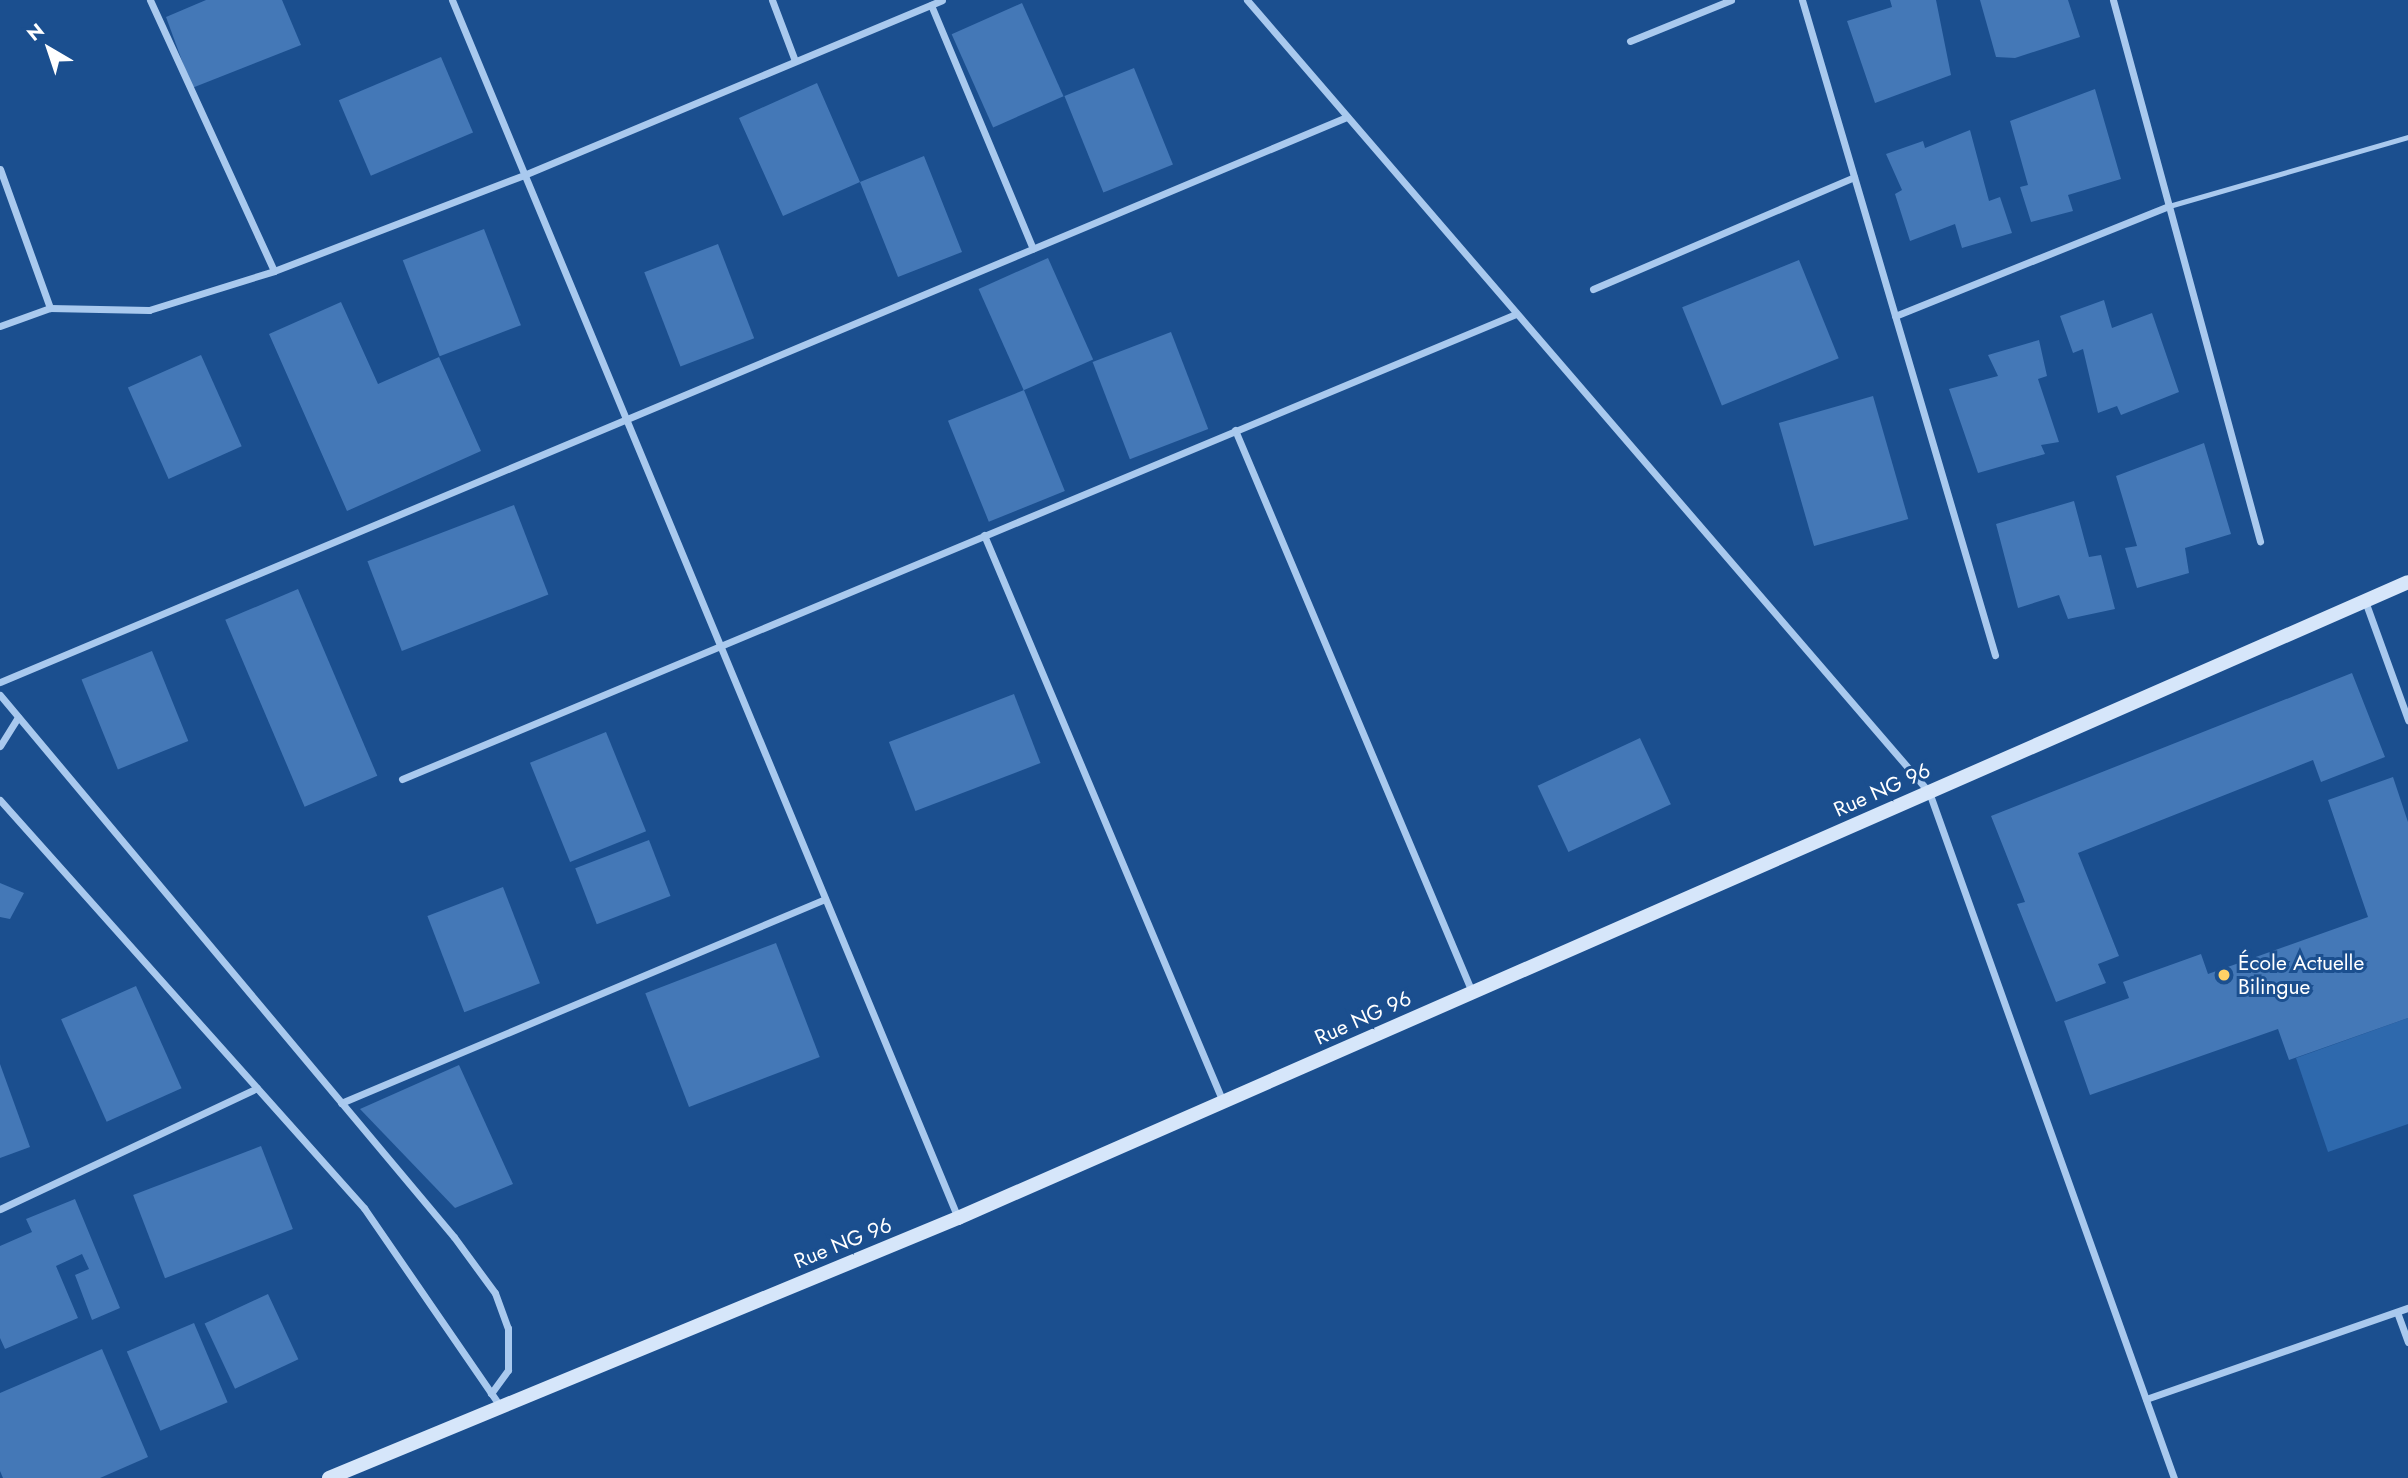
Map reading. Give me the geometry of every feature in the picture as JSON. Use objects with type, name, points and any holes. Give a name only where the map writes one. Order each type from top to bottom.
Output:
[{"type":"street","points":[[150,0],[274,271]]},
{"type":"street","points":[[452,0],[958,1218]]},
{"type":"street","points":[[772,0],[795,61]]},
{"type":"street","points":[[0,326],[50,308],[149,310],[274,271],[524,175],[942,0]]},
{"type":"street","points":[[1247,0],[1929,792],[2174,1478]]},
{"type":"street","points":[[1630,41],[1731,0]]},
{"type":"street","points":[[1802,0],[1995,655]]},
{"type":"street","points":[[2113,0],[2260,541]]},
{"type":"street","points":[[931,5],[1033,249]]},
{"type":"street","points":[[0,682],[1347,117]]},
{"type":"street","points":[[0,169],[50,308]]},
{"type":"street","points":[[1593,289],[1854,177]]},
{"type":"street","points":[[1895,316],[2169,206]]},
{"type":"street","points":[[402,779],[1516,314]]},
{"type":"street","points":[[1235,430],[1472,992]]},
{"type":"street","points":[[984,535],[1223,1102]]},
{"type":"street","name":"Rue NG 96","points":[[329,1478],[958,1218],[2408,582]]},
{"type":"street","points":[[2365,601],[2408,720]]},
{"type":"street","points":[[0,695],[454,1237],[495,1293],[508,1328],[508,1370],[491,1393]]},
{"type":"street","points":[[0,746],[18,717]]},
{"type":"street","points":[[0,800],[364,1208],[501,1407]]},
{"type":"street","points":[[341,1103],[825,900]]},
{"type":"street","points":[[0,1209],[257,1088]]},
{"type":"street","points":[[2146,1399],[2408,1308]]},
{"type":"street","points":[[2397,1312],[2408,1342]]},
{"type":"lane","points":[[2169,206],[2408,137]]},
{"type":"shaded area","points":[[2408,1018],[2408,1124],[2328,1152],[2296,1058]]},
{"type":"building","points":[[206,0],[282,0],[301,45],[192,88],[166,17]]},
{"type":"building","points":[[1890,0],[1936,0],[1951,75],[1875,103],[1847,21],[1892,7]]},
{"type":"building","points":[[1980,0],[2068,0],[2080,37],[2015,58],[1996,57]]},
{"type":"building","points":[[1022,3],[1063,96],[993,128],[952,34]]},
{"type":"building","points":[[441,57],[473,132],[371,176],[339,100]]},
{"type":"building","points":[[1134,68],[1173,164],[1103,193],[1064,96]]},
{"type":"building","points":[[817,83],[860,182],[783,216],[739,118]]},
{"type":"building","points":[[2095,89],[2121,179],[2068,195],[2073,211],[2031,222],[2020,187],[2028,185],[2010,121]]},
{"type":"building","points":[[1970,130],[1989,201],[2000,197],[2012,233],[1962,248],[1955,224],[1910,241],[1895,194],[1902,190],[1886,154],[1923,141],[1925,148]]},
{"type":"building","points":[[924,156],[962,252],[898,277],[860,182]]},
{"type":"building","points":[[484,229],[521,325],[440,356],[403,260]]},
{"type":"building","points":[[718,244],[754,338],[680,367],[644,272]]},
{"type":"building","points":[[1048,258],[1093,359],[1024,390],[979,289]]},
{"type":"building","points":[[1799,260],[1839,358],[1722,405],[1682,307]]},
{"type":"building","points":[[2104,300],[2112,328],[2152,313],[2179,392],[2121,415],[2117,406],[2098,413],[2083,349],[2073,353],[2060,316]]},
{"type":"building","points":[[341,302],[378,384],[439,357],[481,451],[347,511],[269,334]]},
{"type":"building","points":[[1171,332],[1208,429],[1130,459],[1093,362]]},
{"type":"building","points":[[2039,340],[2047,376],[2038,379],[2059,442],[2041,445],[2045,454],[1978,473],[1949,389],[1998,376],[1988,355]]},
{"type":"building","points":[[201,355],[242,446],[169,479],[128,388]]},
{"type":"building","points":[[1024,390],[1065,491],[989,522],[948,421]]},
{"type":"building","points":[[1873,396],[1908,519],[1814,546],[1779,423]]},
{"type":"building","points":[[2204,443],[2231,534],[2185,548],[2189,573],[2137,588],[2125,548],[2137,546],[2116,476]]},
{"type":"building","points":[[2074,501],[2089,557],[2101,555],[2115,609],[2068,619],[2059,595],[2018,608],[1996,524]]},
{"type":"building","points":[[514,505],[548,595],[402,651],[367,561]]},
{"type":"building","points":[[298,589],[377,776],[305,807],[225,620]]},
{"type":"building","points":[[152,651],[188,741],[118,769],[82,679]]},
{"type":"building","points":[[2352,673],[2385,757],[2321,782],[2313,760],[2078,853],[2119,956],[2098,964],[2106,983],[2056,1002],[2017,904],[2025,902],[1991,816]]},
{"type":"building","points":[[1014,694],[1041,763],[915,811],[889,742]]},
{"type":"building","points":[[606,732],[646,831],[570,862],[530,763]]},
{"type":"building","points":[[1640,738],[1671,804],[1568,852],[1538,786]]},
{"type":"building","points":[[2393,777],[2408,822],[2408,1018],[2289,1060],[2278,1029],[2090,1095],[2064,1021],[2129,998],[2123,982],[2201,954],[2208,974],[2368,917],[2328,800]]},
{"type":"building","points":[[649,840],[671,896],[597,924],[575,868]]},
{"type":"building","points":[[0,883],[24,893],[10,919],[0,917]]},
{"type":"building","points":[[503,887],[540,983],[464,1012],[427,916]]},
{"type":"building","points":[[776,943],[820,1057],[689,1107],[645,993]]},
{"type":"building","points":[[136,986],[182,1088],[107,1122],[61,1019]]},
{"type":"building","points":[[0,1064],[30,1147],[0,1158]]},
{"type":"building","points":[[459,1065],[513,1184],[455,1208],[360,1109]]},
{"type":"building","points":[[261,1146],[293,1229],[165,1278],[133,1195]]},
{"type":"building","points":[[75,1199],[120,1308],[92,1320],[75,1275],[89,1269],[82,1254],[56,1266],[78,1318],[5,1349],[0,1338],[0,1246],[32,1232],[26,1219]]},
{"type":"building","points":[[268,1294],[298,1359],[235,1389],[205,1324]]},
{"type":"building","points":[[194,1323],[228,1402],[160,1431],[127,1352]]},
{"type":"building","points":[[102,1349],[148,1457],[100,1478],[3,1478],[0,1471],[0,1393]]},
{"type":"place","name":"École Actuelle Bilingue","points":[[2224,975]]}]
